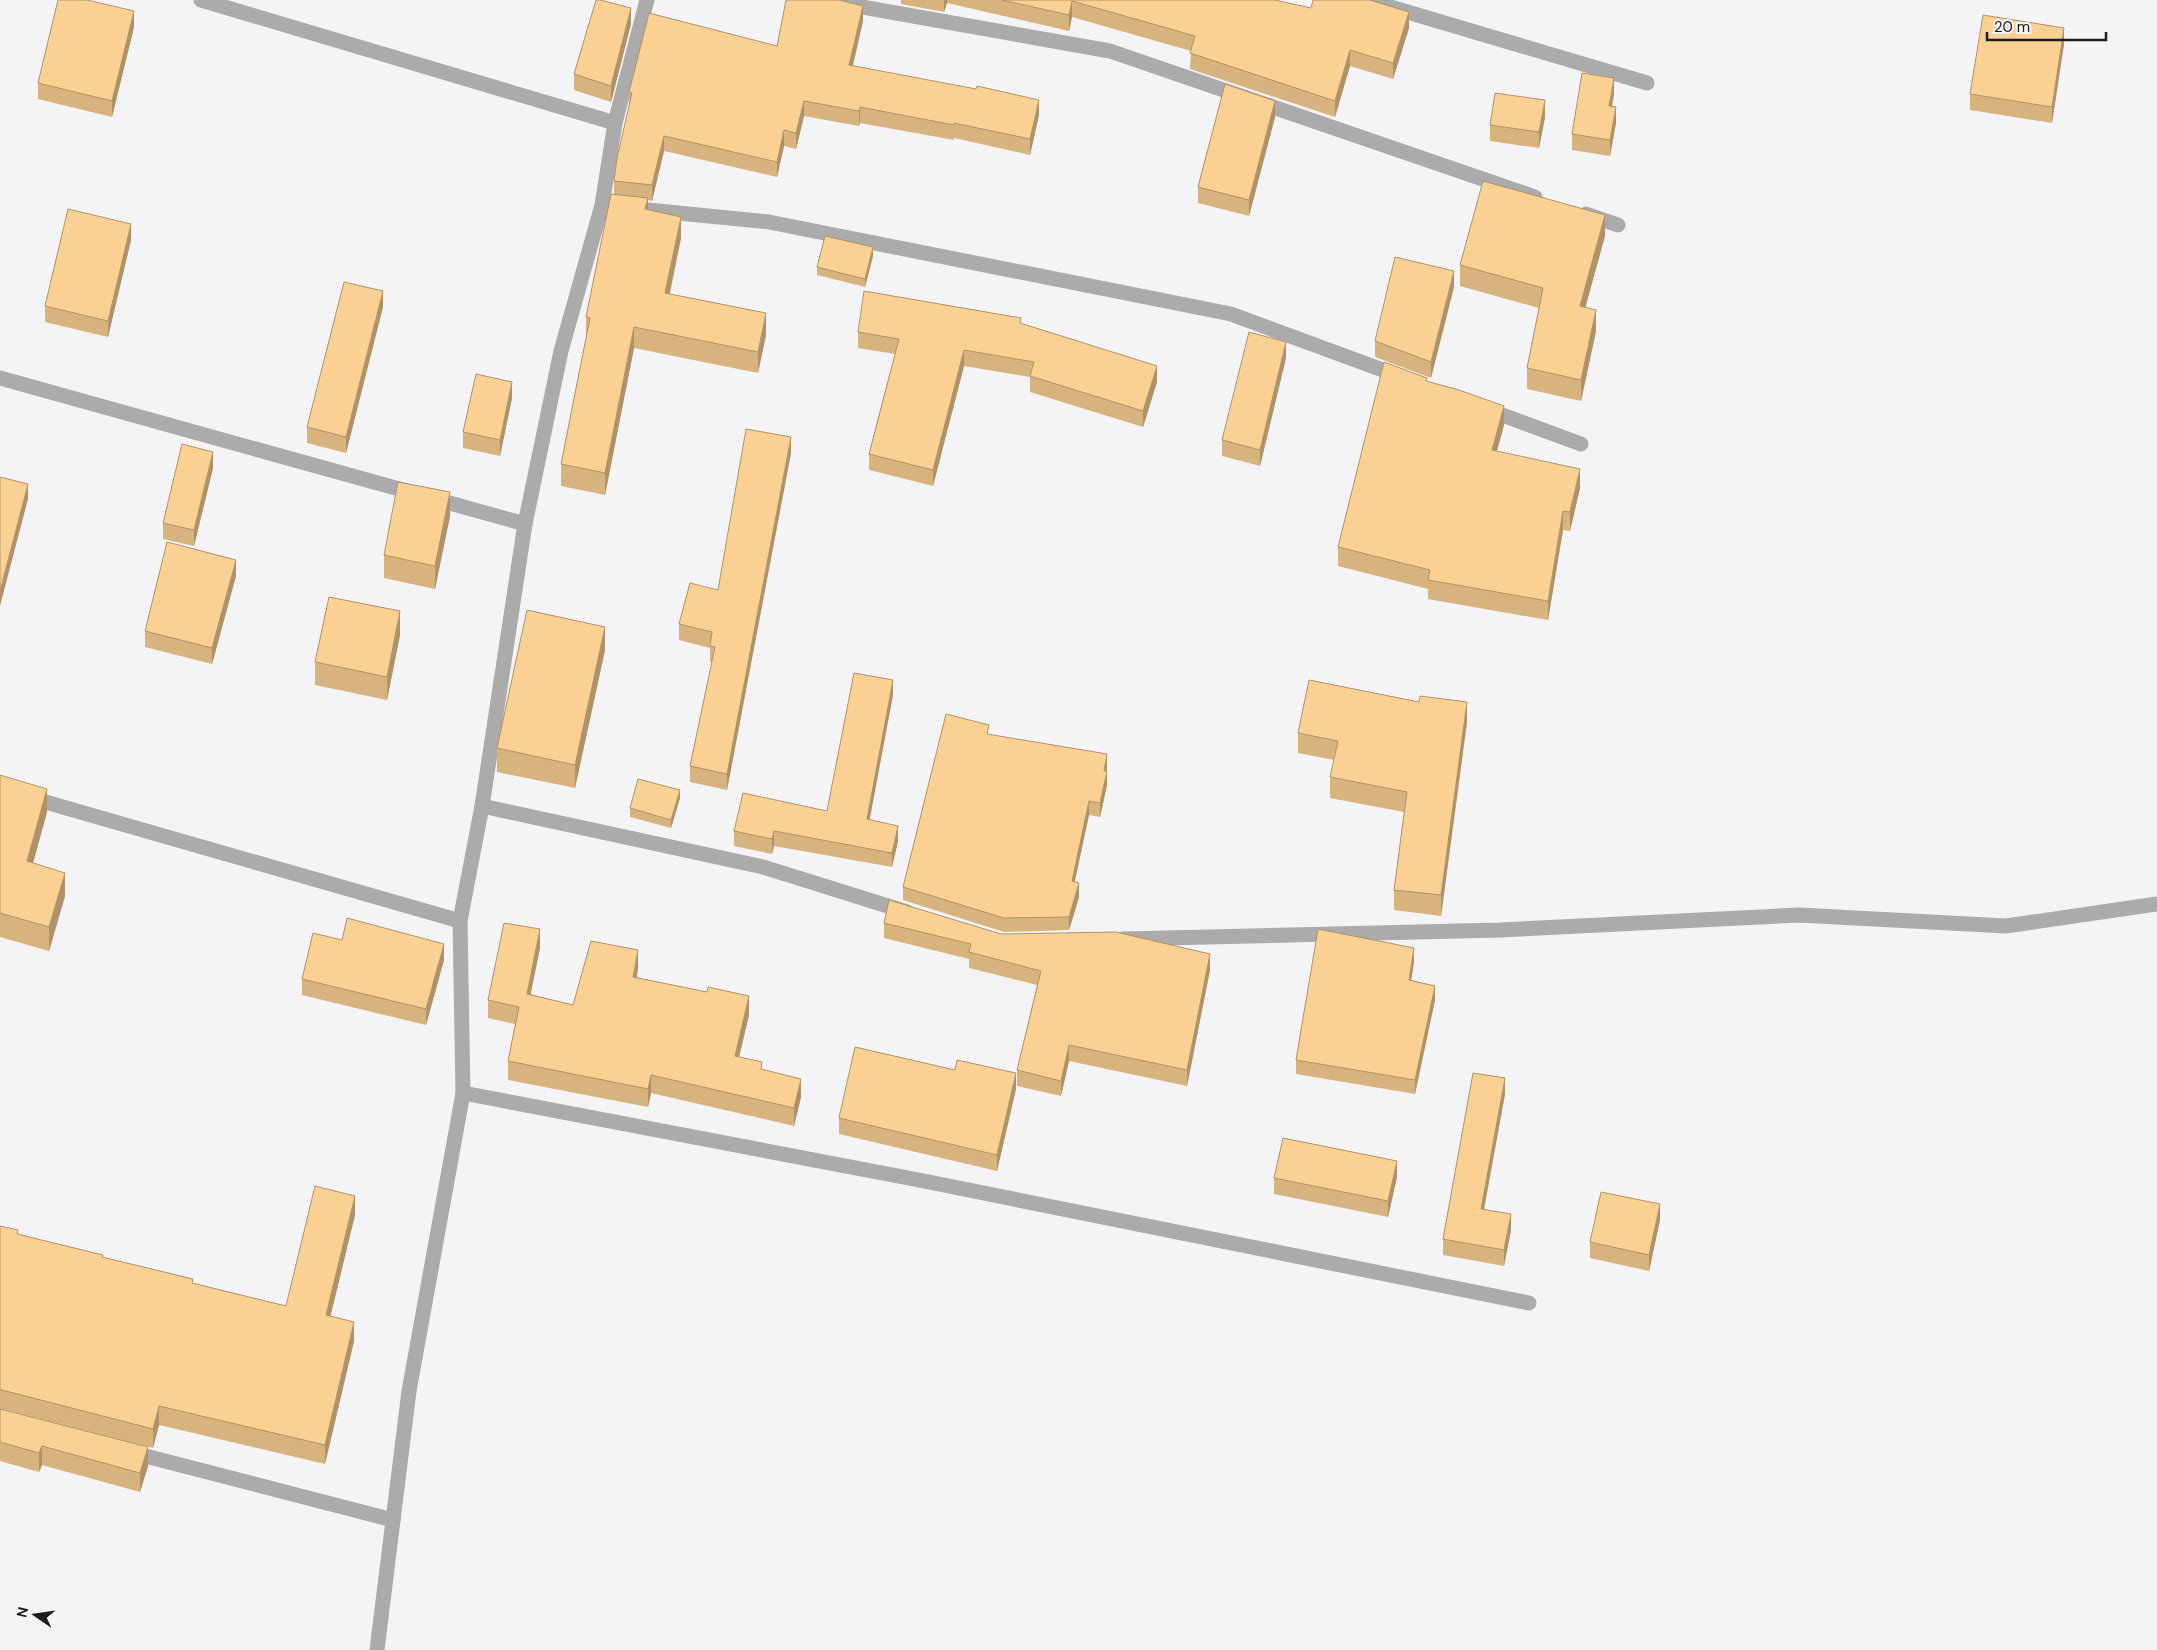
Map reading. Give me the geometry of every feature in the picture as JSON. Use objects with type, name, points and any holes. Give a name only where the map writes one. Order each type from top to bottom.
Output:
[{"type":"street","points":[[201,0],[615,123]]},
{"type":"street","points":[[377,1650],[409,1390],[462,1093],[460,921],[482,806],[526,524],[561,351],[602,205],[615,123],[647,0]]},
{"type":"street","points":[[823,0],[1110,52],[1552,202]]},
{"type":"street","points":[[1367,0],[1647,83]]},
{"type":"street","points":[[602,205],[769,222],[1232,314],[1415,382]]},
{"type":"street","points":[[1571,209],[1618,225]]},
{"type":"street","points":[[0,378],[526,524]]},
{"type":"street","points":[[1470,403],[1581,444]]},
{"type":"street","points":[[0,789],[460,921]]},
{"type":"street","points":[[482,806],[763,867],[920,916]]},
{"type":"street","points":[[1109,939],[1501,930],[1799,915],[2006,926],[2157,904]]},
{"type":"street","points":[[462,1093],[919,1180],[1529,1303]]},
{"type":"street","points":[[115,1448],[393,1520]]},
{"type":"building","points":[[58,0],[87,0],[134,11],[112,101],[38,83]]},
{"type":"building","points":[[596,0],[631,8],[611,86],[574,74]]},
{"type":"building","points":[[786,0],[839,0],[863,6],[849,65],[976,89],[977,86],[1039,100],[1030,139],[954,123],[954,125],[860,107],[859,111],[804,101],[796,133],[784,130],[777,162],[664,136],[652,185],[614,181],[617,158],[632,93],[629,92],[649,13],[777,46]]},
{"type":"building","points":[[1002,0],[1275,0],[1311,8],[1313,0],[1370,0],[1409,12],[1393,63],[1350,50],[1335,101],[1190,53],[1195,36],[1072,1],[1069,15]]},
{"type":"building","points":[[1983,15],[2064,28],[2052,107],[1970,94]]},
{"type":"building","points":[[1582,73],[1614,78],[1609,106],[1616,107],[1610,140],[1572,134]]},
{"type":"building","points":[[1225,84],[1275,101],[1249,200],[1198,187]]},
{"type":"building","points":[[1495,93],[1545,100],[1539,132],[1490,125]]},
{"type":"building","points":[[1483,181],[1605,215],[1580,306],[1596,310],[1581,380],[1527,368],[1543,288],[1460,265]]},
{"type":"building","points":[[611,194],[648,198],[645,209],[681,217],[665,293],[766,313],[758,352],[634,327],[605,473],[561,464],[590,318],[586,317]]},
{"type":"building","points":[[68,209],[131,224],[108,321],[45,306]]},
{"type":"building","points":[[825,236],[873,247],[865,279],[817,267]]},
{"type":"building","points":[[1395,257],[1454,271],[1431,362],[1375,341]]},
{"type":"building","points":[[344,282],[383,291],[346,437],[307,427]]},
{"type":"building","points":[[864,291],[1021,318],[1020,323],[1157,366],[1143,411],[1030,376],[1034,362],[964,350],[933,470],[869,454],[899,339],[858,332]]},
{"type":"building","points":[[1249,332],[1286,342],[1260,450],[1222,440]]},
{"type":"building","points":[[1384,362],[1427,378],[1426,381],[1459,390],[1504,406],[1492,450],[1580,469],[1570,512],[1563,511],[1548,601],[1428,580],[1430,570],[1338,547]]},
{"type":"building","points":[[476,374],[512,382],[500,440],[463,432]]},
{"type":"building","points":[[746,429],[791,437],[727,774],[690,766],[715,647],[710,646],[712,632],[679,624],[690,583],[718,590]]},
{"type":"building","points":[[182,444],[213,452],[194,530],[163,523]]},
{"type":"building","points":[[0,477],[28,484],[0,591]]},
{"type":"building","points":[[398,482],[450,492],[435,566],[384,555]]},
{"type":"building","points":[[167,542],[236,560],[212,648],[145,631]]},
{"type":"building","points":[[329,597],[400,611],[387,677],[315,662]]},
{"type":"building","points":[[527,610],[605,627],[575,765],[497,748]]},
{"type":"building","points":[[854,673],[893,680],[867,819],[898,826],[892,853],[774,831],[772,839],[734,831],[743,793],[827,811]]},
{"type":"building","points":[[1309,680],[1419,702],[1420,696],[1467,702],[1441,895],[1394,890],[1407,792],[1330,777],[1338,741],[1298,733]]},
{"type":"building","points":[[946,714],[989,725],[987,734],[1107,754],[1104,771],[1107,771],[1100,803],[1089,801],[1072,881],[1079,883],[1069,917],[1004,918],[903,887]]},
{"type":"building","points":[[0,775],[47,789],[27,861],[65,873],[49,927],[0,913]]},
{"type":"building","points":[[638,779],[680,790],[671,820],[630,808]]},
{"type":"building","points":[[889,900],[1001,934],[1116,932],[1210,954],[1187,1070],[1069,1045],[1061,1081],[1017,1070],[1041,971],[969,952],[971,944],[884,923]]},
{"type":"building","points":[[347,918],[444,944],[426,1009],[302,979],[313,933],[342,940]]},
{"type":"building","points":[[504,923],[540,929],[527,994],[573,1005],[591,941],[638,950],[633,977],[707,992],[708,987],[749,996],[735,1056],[762,1062],[761,1069],[801,1079],[794,1108],[651,1075],[648,1089],[508,1061],[519,1007],[488,1000]]},
{"type":"building","points":[[1318,929],[1414,948],[1409,980],[1435,986],[1415,1080],[1296,1060]]},
{"type":"building","points":[[855,1047],[955,1070],[957,1060],[1016,1073],[997,1155],[839,1118]]},
{"type":"building","points":[[1473,1073],[1505,1078],[1481,1209],[1511,1214],[1504,1250],[1443,1239]]},
{"type":"building","points":[[1283,1138],[1397,1161],[1388,1201],[1274,1178]]},
{"type":"building","points":[[315,1186],[355,1196],[326,1315],[354,1322],[325,1445],[159,1406],[153,1429],[0,1390],[0,1226],[18,1230],[17,1234],[193,1279],[192,1283],[286,1306]]},
{"type":"building","points":[[1601,1192],[1660,1204],[1649,1255],[1590,1242]]},
{"type":"building","points":[[0,1409],[148,1447],[140,1473],[42,1446],[39,1453],[0,1442]]}]
